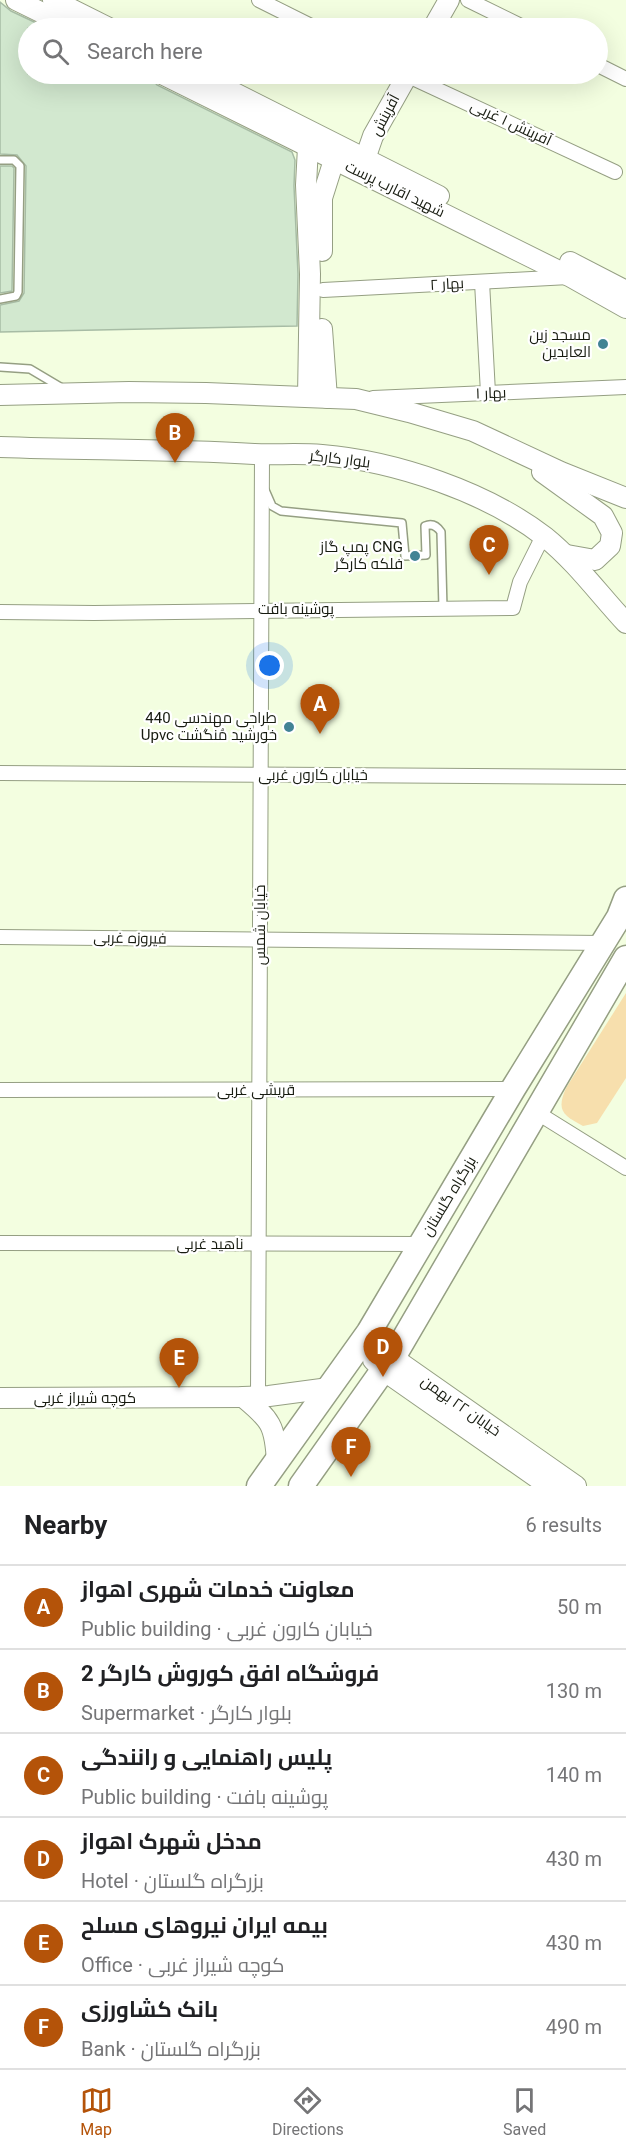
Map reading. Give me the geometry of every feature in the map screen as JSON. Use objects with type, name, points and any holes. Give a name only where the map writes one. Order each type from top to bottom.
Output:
[{"type":"highway","name":"بزرگراه گلستان","points":[[260,1486],[359,1345],[619,917],[626,898]]},
{"type":"highway","points":[[301,1486],[387,1364],[626,958]]},
{"type":"main road","points":[[16,0],[50,5],[83,18]]},
{"type":"main road","points":[[439,18],[449,0]]},
{"type":"main road","points":[[50,5],[63,18]]},
{"type":"main road","name":"شهید اقارب پرست","points":[[182,84],[571,277],[626,308]]},
{"type":"main road","name":"شهید اقارب پرست","points":[[217,84],[626,291]]},
{"type":"main road","name":"آفرینش","points":[[365,159],[373,136],[401,84]]},
{"type":"main road","points":[[308,147],[306,185],[318,397]]},
{"type":"main road","points":[[318,397],[323,290],[322,198],[334,159]]},
{"type":"main road","points":[[0,395],[206,393],[356,399],[473,431],[626,498]]},
{"type":"main road","name":"بلوار کارگر","points":[[0,447],[115,448],[322,455],[383,465],[475,496],[510,513],[567,555],[626,622]]},
{"type":"main road","points":[[511,449],[603,516],[612,533],[610,546],[596,560],[567,555]]},
{"type":"main road","name":"خیابان ۲۲ بهمن","points":[[359,1345],[576,1486]]},
{"type":"main road","name":"خیابان ۲۲ بهمن","points":[[387,1364],[549,1486]]},
{"type":"main road","name":"کوچه شیراز غربی","points":[[0,1398],[250,1397],[329,1388]]},
{"type":"main road","points":[[250,1397],[270,1422],[276,1438],[277,1462]]},
{"type":"street","points":[[259,0],[295,18]]},
{"type":"street","points":[[468,0],[505,18]]},
{"type":"street","points":[[608,70],[626,79]]},
{"type":"street","name":"آفرینش ۱ غربی","points":[[427,84],[615,172]]},
{"type":"street","name":"بهار ۲","points":[[323,290],[571,277]]},
{"type":"street","points":[[482,282],[488,393]]},
{"type":"street","name":"بهار ۱","points":[[356,399],[626,387]]},
{"type":"street","name":"خیابان شمس","points":[[250,1397],[258,1244],[262,454]]},
{"type":"street","name":"پوشینه بافت","points":[[0,612],[513,608],[520,582],[543,536]]},
{"type":"street","name":"خیابان کارون غربی","points":[[0,773],[626,777]]},
{"type":"street","name":"فیروزه غربی","points":[[0,937],[603,943]]},
{"type":"street","name":"قریشی غربی","points":[[0,1090],[513,1089]]},
{"type":"street","points":[[536,1112],[626,1167]]},
{"type":"street","name":"ناهید غربی","points":[[0,1244],[420,1244]]},
{"type":"lane","points":[[0,160],[14,160],[20,166],[18,292],[16,296],[0,299]]},
{"type":"lane","points":[[0,367],[30,369],[72,393]]},
{"type":"lane","points":[[262,484],[272,506],[281,511],[402,523],[405,556],[426,555],[425,526],[434,525],[439,528],[443,572],[442,609]]},
{"type":"shaded area","points":[[626,993],[626,1078],[597,1123],[583,1126],[570,1119],[563,1111],[563,1096]]},
{"type":"building","points":[[0,2],[11,11],[26,18],[18,18],[18,84],[156,84],[292,152],[295,160],[297,326],[0,332],[0,305],[19,301],[24,293],[26,166],[17,155],[0,154]]},
{"type":"building","points":[[0,166],[14,168],[12,291],[0,293]]},
{"type":"place","name":"مسجد زین العابدین","points":[[603,344]]},
{"type":"place","name":"فروشگاه افق کوروش کارگر 2","points":[[175,463]]},
{"type":"place","name":"پمپ گاز CNG فلکه کارگر","points":[[415,556]]},
{"type":"place","name":"پلیس راهنمایی و رانندگی","points":[[489,575]]},
{"type":"place","name":"طراحی مهندسی 440 Upvc خورشید مُنگشت","points":[[289,727]]},
{"type":"place","name":"معاونت خدمات شهری اهواز","points":[[320,734]]},
{"type":"place","name":"مدخل شهرک اهواز","points":[[383,1377]]},
{"type":"place","name":"بیمه ایران نیروهای مسلح","points":[[179,1388]]},
{"type":"place","name":"بانک کشاورزی","points":[[351,1477]]}]
